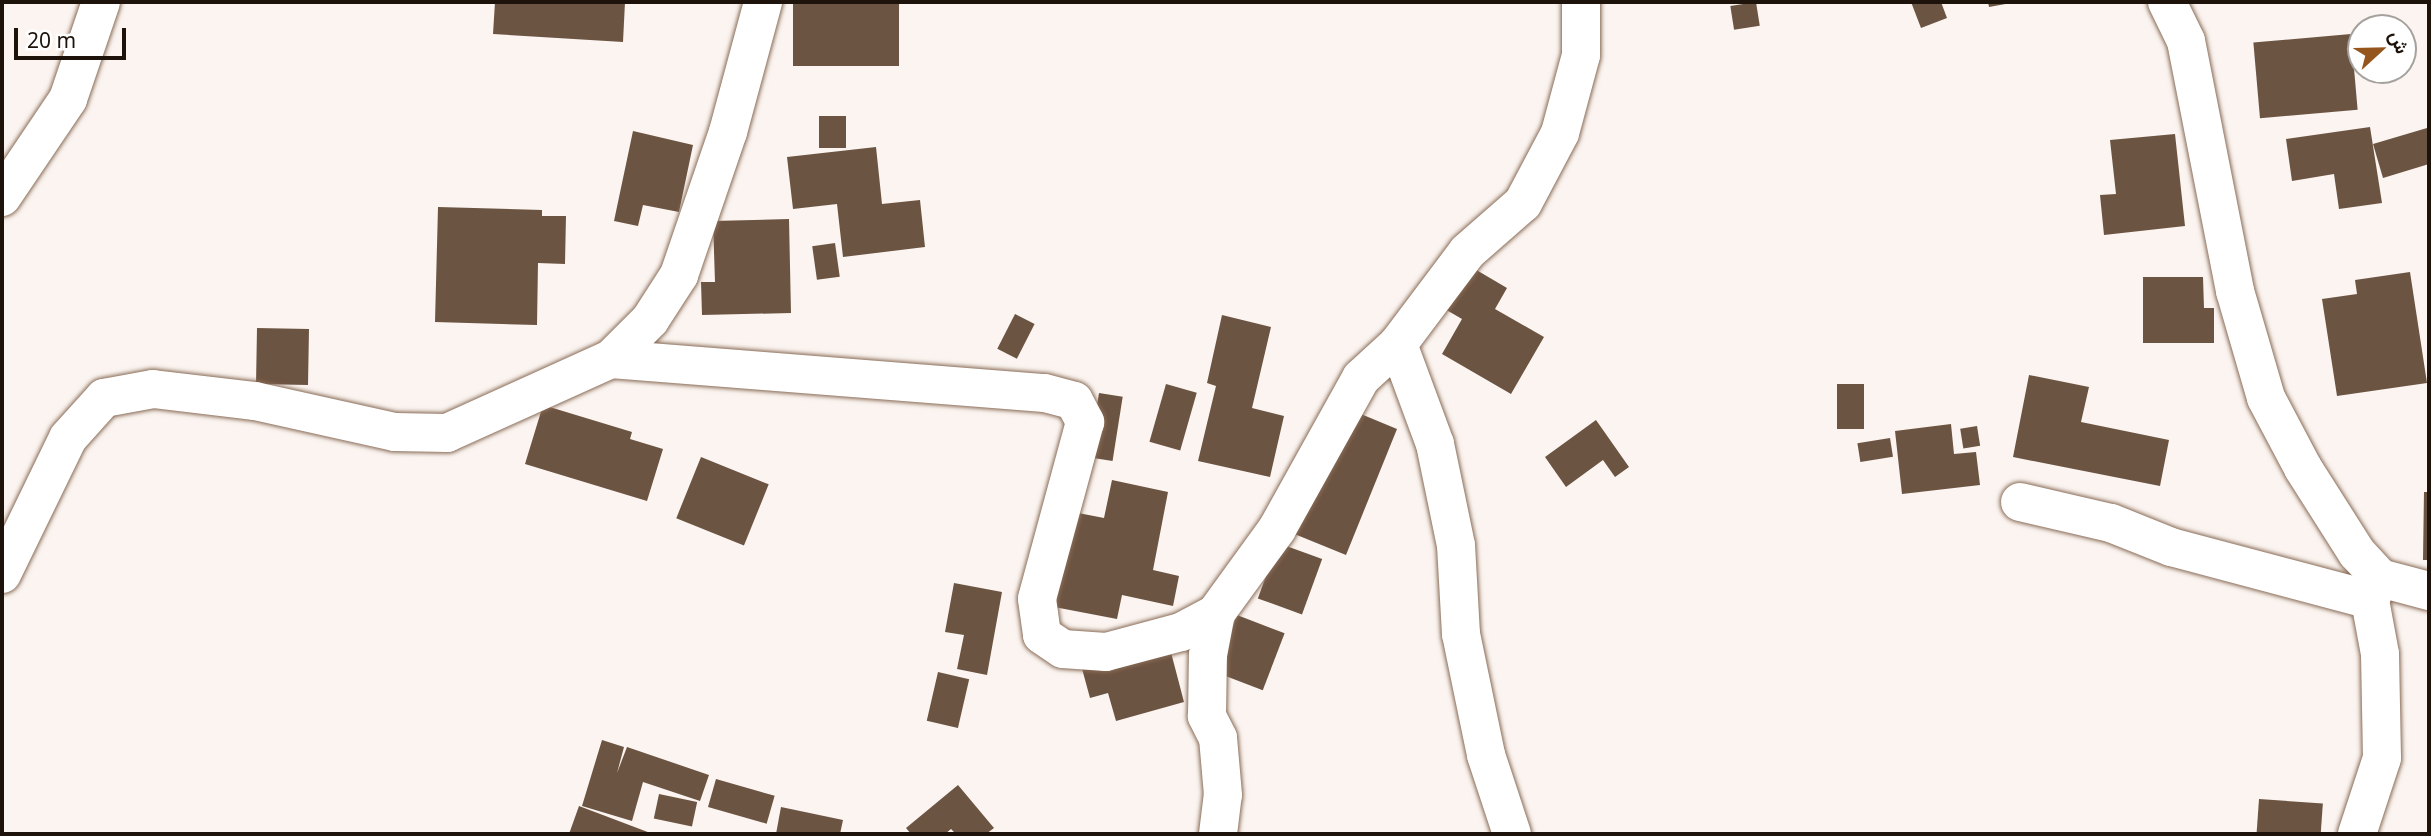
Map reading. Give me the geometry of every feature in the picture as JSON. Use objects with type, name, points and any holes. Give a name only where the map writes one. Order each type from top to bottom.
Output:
[{"type":"street","points":[[2,197],[68,99],[101,2]]},
{"type":"street","points":[[2,574],[68,438],[104,398],[153,389],[255,401],[395,432],[447,433],[611,359],[650,320],[679,275],[728,132],[763,2]]},
{"type":"street","points":[[611,359],[1045,393],[1074,401],[1085,422],[1037,599],[1042,635],[1063,649],[1106,652],[1181,632],[1216,613],[1278,529],[1361,378],[1398,344],[1467,252],[1523,203],[1560,133],[1581,55],[1581,2]]},
{"type":"street","points":[[2167,2],[2186,41],[2235,291],[2266,398],[2303,468],[2357,553],[2375,589],[2382,758],[2357,834]]},
{"type":"street","points":[[1398,344],[1435,444],[1456,545],[1467,661],[1486,755],[1512,834]]},
{"type":"street","points":[[2020,502],[2111,523],[2171,547],[2375,589],[2429,591]]},
{"type":"street","points":[[1216,613],[1208,655],[1207,716],[1218,738],[1223,795],[1218,834]]},
{"type":"building","points":[[495,2],[625,2],[623,42],[493,34]]},
{"type":"building","points":[[793,2],[899,2],[899,66],[793,66]]},
{"type":"building","points":[[1756,2],[1760,26],[1734,30],[1730,6]]},
{"type":"building","points":[[1911,2],[1941,2],[1947,18],[1921,28]]},
{"type":"building","points":[[1988,2],[2011,2],[2011,3],[1989,7]]},
{"type":"building","points":[[2347,34],[2347,84],[2355,84],[2358,110],[2260,118],[2253,43]]},
{"type":"building","points":[[819,116],[846,116],[846,148],[819,148]]},
{"type":"building","points":[[2370,127],[2382,203],[2339,209],[2334,174],[2292,181],[2286,139]]},
{"type":"building","points":[[2427,128],[2429,164],[2383,178],[2373,144]]},
{"type":"building","points":[[633,131],[693,145],[679,212],[643,205],[638,226],[614,221]]},
{"type":"building","points":[[2175,134],[2185,226],[2104,235],[2100,195],[2116,194],[2110,140]]},
{"type":"building","points":[[876,147],[882,204],[920,200],[925,247],[843,257],[837,204],[793,209],[787,157]]},
{"type":"building","points":[[438,207],[542,210],[542,216],[566,216],[565,264],[538,263],[537,325],[435,322]]},
{"type":"building","points":[[789,219],[791,313],[702,315],[701,282],[715,282],[713,221]]},
{"type":"building","points":[[835,243],[840,277],[817,280],[812,246]]},
{"type":"building","points":[[1456,258],[1507,288],[1495,309],[1544,337],[1511,394],[1442,354],[1462,319],[1431,301]]},
{"type":"building","points":[[2410,272],[2427,383],[2337,396],[2322,299],[2357,294],[2355,280]]},
{"type":"building","points":[[2143,277],[2203,277],[2204,308],[2214,308],[2214,343],[2143,343]]},
{"type":"building","points":[[1015,314],[1035,324],[1017,359],[997,349]]},
{"type":"building","points":[[1222,315],[1271,327],[1252,408],[1284,416],[1270,477],[1198,461],[1216,386],[1207,383]]},
{"type":"building","points":[[257,328],[309,329],[308,385],[256,384]]},
{"type":"building","points":[[2029,375],[2089,387],[2081,422],[2169,440],[2160,486],[2013,457]]},
{"type":"building","points":[[1166,384],[1197,393],[1180,450],[1149,442]]},
{"type":"building","points":[[1837,384],[1864,384],[1864,429],[1837,429]]},
{"type":"building","points":[[1099,393],[1123,397],[1113,461],[1089,457]]},
{"type":"building","points":[[543,405],[632,432],[630,439],[663,449],[647,501],[525,464]]},
{"type":"building","points":[[1356,412],[1397,429],[1346,555],[1292,533]]},
{"type":"building","points":[[1596,420],[1629,467],[1615,477],[1603,460],[1566,487],[1545,457]]},
{"type":"building","points":[[1951,424],[1954,454],[1976,452],[1980,485],[1902,494],[1895,431]]},
{"type":"building","points":[[1977,426],[1980,446],[1963,448],[1960,429]]},
{"type":"building","points":[[1890,438],[1893,457],[1860,462],[1857,443]]},
{"type":"building","points":[[701,457],[769,484],[744,546],[676,518]]},
{"type":"building","points":[[1112,480],[1168,492],[1153,570],[1179,576],[1173,606],[1122,595],[1117,619],[1049,606],[1068,511],[1104,518]]},
{"type":"building","points":[[2424,492],[2429,492],[2429,560],[2423,560]]},
{"type":"building","points":[[1278,543],[1322,559],[1302,615],[1258,598]]},
{"type":"building","points":[[954,583],[1002,592],[987,675],[957,669],[964,635],[945,632]]},
{"type":"building","points":[[1237,615],[1285,633],[1263,690],[1215,672]]},
{"type":"building","points":[[1168,641],[1184,702],[1116,721],[1108,693],[1090,698],[1081,665]]},
{"type":"building","points":[[938,672],[969,679],[958,728],[927,721]]},
{"type":"building","points":[[602,740],[624,747],[617,773],[627,747],[709,775],[700,801],[643,782],[632,821],[582,806]]},
{"type":"building","points":[[716,779],[775,796],[767,824],[708,807]]},
{"type":"building","points":[[958,785],[994,828],[986,834],[956,834],[951,829],[945,834],[911,834],[906,828]]},
{"type":"building","points":[[659,794],[697,802],[692,827],[654,818]]},
{"type":"building","points":[[2259,799],[2323,803],[2321,834],[2257,834]]},
{"type":"building","points":[[579,806],[653,834],[569,834]]},
{"type":"building","points":[[781,807],[843,820],[840,834],[776,834]]}]
